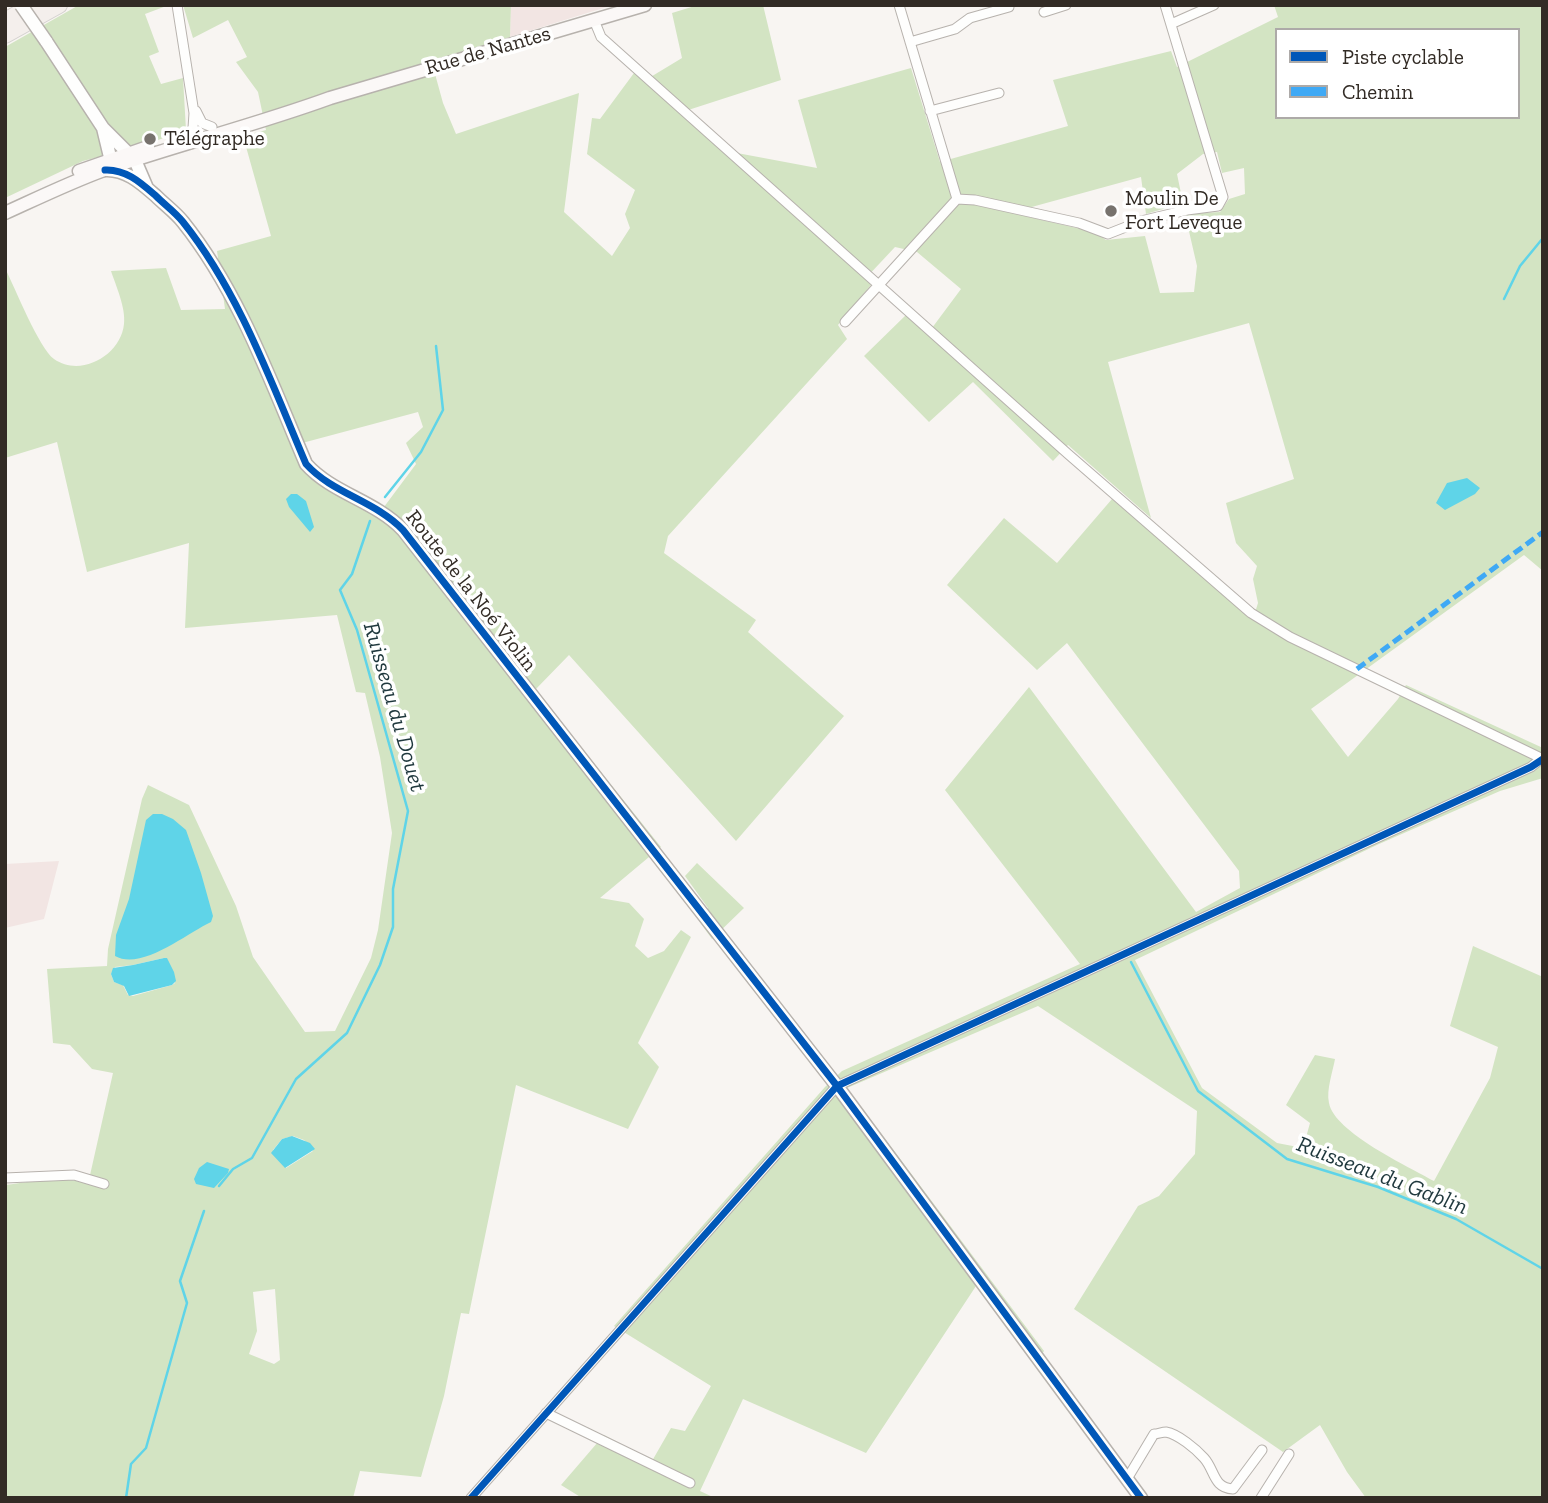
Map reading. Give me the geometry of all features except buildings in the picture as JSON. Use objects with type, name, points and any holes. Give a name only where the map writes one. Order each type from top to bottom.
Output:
[{"type":"highway","points":[[5,21],[33,5]]},
{"type":"highway","points":[[5,35],[59,5]]},
{"type":"main road","name":"Rue de Nantes","points":[[5,213],[120,161],[152,152],[199,130],[330,98],[645,5]]},
{"type":"main road","name":"Rue de Nantes","points":[[152,152],[199,130]]},
{"type":"main road","points":[[5,206],[199,130]]},
{"type":"street","points":[[21,5],[103,128],[120,161],[138,177],[152,152],[110,140]]},
{"type":"street","points":[[177,5],[199,130]]},
{"type":"street","points":[[899,5],[957,199]]},
{"type":"street","points":[[1044,12],[1066,5]]},
{"type":"street","points":[[957,199],[975,200],[1079,223],[1108,234],[1141,221],[1187,209],[1218,206],[1223,197],[1165,5]]},
{"type":"street","points":[[1171,24],[1214,5]]},
{"type":"street","points":[[910,42],[955,29],[970,18],[1009,7]]},
{"type":"street","points":[[471,1498],[837,1086],[1531,767],[1542,759],[1267,624],[1079,463],[601,37],[594,20]]},
{"type":"street","points":[[930,111],[999,93]]},
{"type":"street","points":[[110,140],[120,161]]},
{"type":"street","name":"Route de la Noé Violin","points":[[120,161],[121,171],[138,177],[181,220],[216,269],[240,314],[306,464],[330,484],[391,517],[403,530],[837,1086],[1141,1498]]},
{"type":"street","points":[[845,322],[957,199]]},
{"type":"street","points":[[5,1178],[74,1175],[104,1184]]},
{"type":"street","points":[[546,1413],[690,1483]]},
{"type":"street","points":[[1127,1479],[1154,1434],[1166,1432],[1185,1442],[1206,1460],[1214,1479],[1225,1488],[1233,1489],[1262,1450]]},
{"type":"street","points":[[1261,1498],[1289,1454]]},
{"type":"shaded area","points":[[511,5],[613,5],[510,37]]},
{"type":"shaded area","points":[[59,861],[44,919],[5,928],[5,864]]},
{"type":"green space","points":[[79,5],[169,5],[145,14],[159,52],[149,56],[161,84],[183,78],[186,130],[144,145],[83,161],[5,198],[5,47]]},
{"type":"green space","points":[[183,5],[511,5],[510,37],[432,63],[443,103],[456,134],[579,93],[564,212],[612,256],[630,228],[625,214],[635,190],[587,154],[592,118],[600,119],[634,73],[644,81],[682,58],[672,13],[698,5],[763,5],[781,80],[679,113],[721,150],[817,168],[798,100],[911,68],[940,162],[1068,126],[1053,80],[1171,51],[1177,67],[1278,17],[1274,5],[1543,5],[1543,571],[1524,555],[1311,709],[1348,757],[1398,699],[1406,685],[1543,748],[1543,778],[1500,791],[1379,844],[1135,960],[1202,1088],[1277,1143],[1303,1148],[1310,1123],[1286,1105],[1315,1055],[1335,1059],[1328,1092],[1334,1114],[1374,1148],[1434,1181],[1490,1078],[1498,1047],[1450,1026],[1473,946],[1543,977],[1543,1498],[1366,1498],[1347,1472],[1320,1425],[1283,1452],[1074,1309],[1138,1206],[1159,1196],[1195,1154],[1197,1111],[1038,1006],[847,1088],[1044,1351],[1034,1364],[976,1286],[866,1453],[743,1399],[700,1491],[715,1498],[582,1498],[561,1485],[604,1435],[652,1461],[671,1428],[685,1431],[711,1386],[614,1326],[825,1087],[842,1071],[1080,964],[945,790],[1029,687],[1196,912],[1240,888],[1239,871],[1067,643],[1037,670],[947,585],[1004,518],[1057,563],[1112,499],[1253,619],[1258,603],[1253,579],[1257,566],[1236,543],[1226,503],[1294,479],[1249,323],[1108,362],[1151,518],[1068,445],[1053,461],[973,382],[929,422],[864,356],[907,314],[929,332],[961,289],[917,252],[895,247],[865,279],[871,285],[838,325],[847,339],[668,536],[664,553],[756,620],[748,632],[844,716],[736,841],[569,655],[535,690],[661,847],[600,898],[629,903],[644,919],[635,946],[648,958],[664,951],[681,930],[691,937],[638,1043],[659,1067],[628,1129],[516,1085],[469,1314],[461,1313],[444,1396],[421,1477],[360,1471],[353,1498],[5,1498],[5,1185],[57,1180],[88,1184],[113,1073],[92,1069],[70,1045],[53,1043],[47,969],[107,966],[108,949],[142,799],[148,785],[189,805],[236,906],[253,957],[305,1032],[335,1031],[371,958],[378,930],[392,833],[380,757],[365,693],[356,692],[337,615],[185,628],[189,543],[87,572],[57,442],[5,458],[5,268],[48,353],[54,359],[76,366],[98,360],[108,354],[121,335],[124,311],[111,271],[166,268],[181,310],[225,309],[217,251],[271,236],[243,136],[266,130],[258,92],[236,62],[247,57],[228,20],[193,38]],"holes":[[[1217,152],[1222,173],[1244,168],[1245,194],[1229,199],[1220,212],[1185,214],[1197,266],[1194,292],[1160,293],[1145,236],[1106,240],[1094,232],[1029,217],[1028,208],[1141,177],[1146,214],[1183,203],[1177,174],[1203,154]],[[418,412],[423,427],[406,443],[416,464],[378,515],[319,485],[302,469],[291,446]],[[164,958],[175,983],[172,985],[133,996],[128,995],[123,985],[114,982],[111,974],[115,967]],[[293,1136],[304,1140],[313,1151],[286,1168],[273,1150],[282,1139]],[[275,1289],[280,1360],[274,1364],[249,1354],[257,1331],[253,1292]]]},
{"type":"green space","points":[[697,863],[744,908],[712,939],[699,921],[708,908],[685,876]]},
{"type":"water","points":[[1467,478],[1480,488],[1475,494],[1445,510],[1436,503],[1447,483]]},
{"type":"water","points":[[291,494],[297,494],[306,501],[314,527],[310,532],[289,507],[286,499]]},
{"type":"water","points":[[153,814],[162,814],[173,819],[186,830],[213,916],[211,922],[164,949],[138,959],[126,959],[115,956],[116,935],[129,899],[146,820]]},
{"type":"water","points":[[167,958],[174,972],[176,981],[172,985],[129,996],[124,986],[114,982],[111,974],[113,968]]},
{"type":"water","points":[[292,1136],[310,1143],[315,1149],[285,1168],[271,1153],[282,1139]]},
{"type":"water","points":[[207,1162],[229,1169],[214,1188],[196,1184],[194,1179],[199,1168]]},
{"type":"waterway","points":[[1504,299],[1520,266],[1543,238]]},
{"type":"waterway","name":"Ruisseau du Douet","points":[[385,497],[421,452],[443,410],[436,346]]},
{"type":"waterway","name":"Ruisseau du Douet","points":[[219,1186],[233,1169],[252,1158],[296,1079],[347,1033],[380,965],[393,927],[393,889],[408,811],[357,630],[340,590],[352,574],[370,521]]},
{"type":"waterway","name":"Ruisseau du Gablin","points":[[1131,962],[1198,1091],[1287,1159],[1378,1187],[1456,1219],[1543,1269]]},
{"type":"waterway","name":"Ruisseau du Douet","points":[[126,1498],[131,1464],[146,1448],[187,1303],[180,1281],[204,1211]]},
{"type":"marked path","points":[[1357,669],[1543,532]]},
{"type":"cycle path","points":[[105,170],[113,170],[133,178],[183,222],[203,249],[237,308],[306,464],[328,483],[379,511],[403,530],[837,1086],[1141,1498]]},
{"type":"cycle path","points":[[471,1498],[837,1086],[1531,767],[1543,759]]},
{"type":"place","name":"Télégraphe","points":[[150,139]]},
{"type":"place","name":"Moulin De Fort Leveque","points":[[1111,211]]}]
